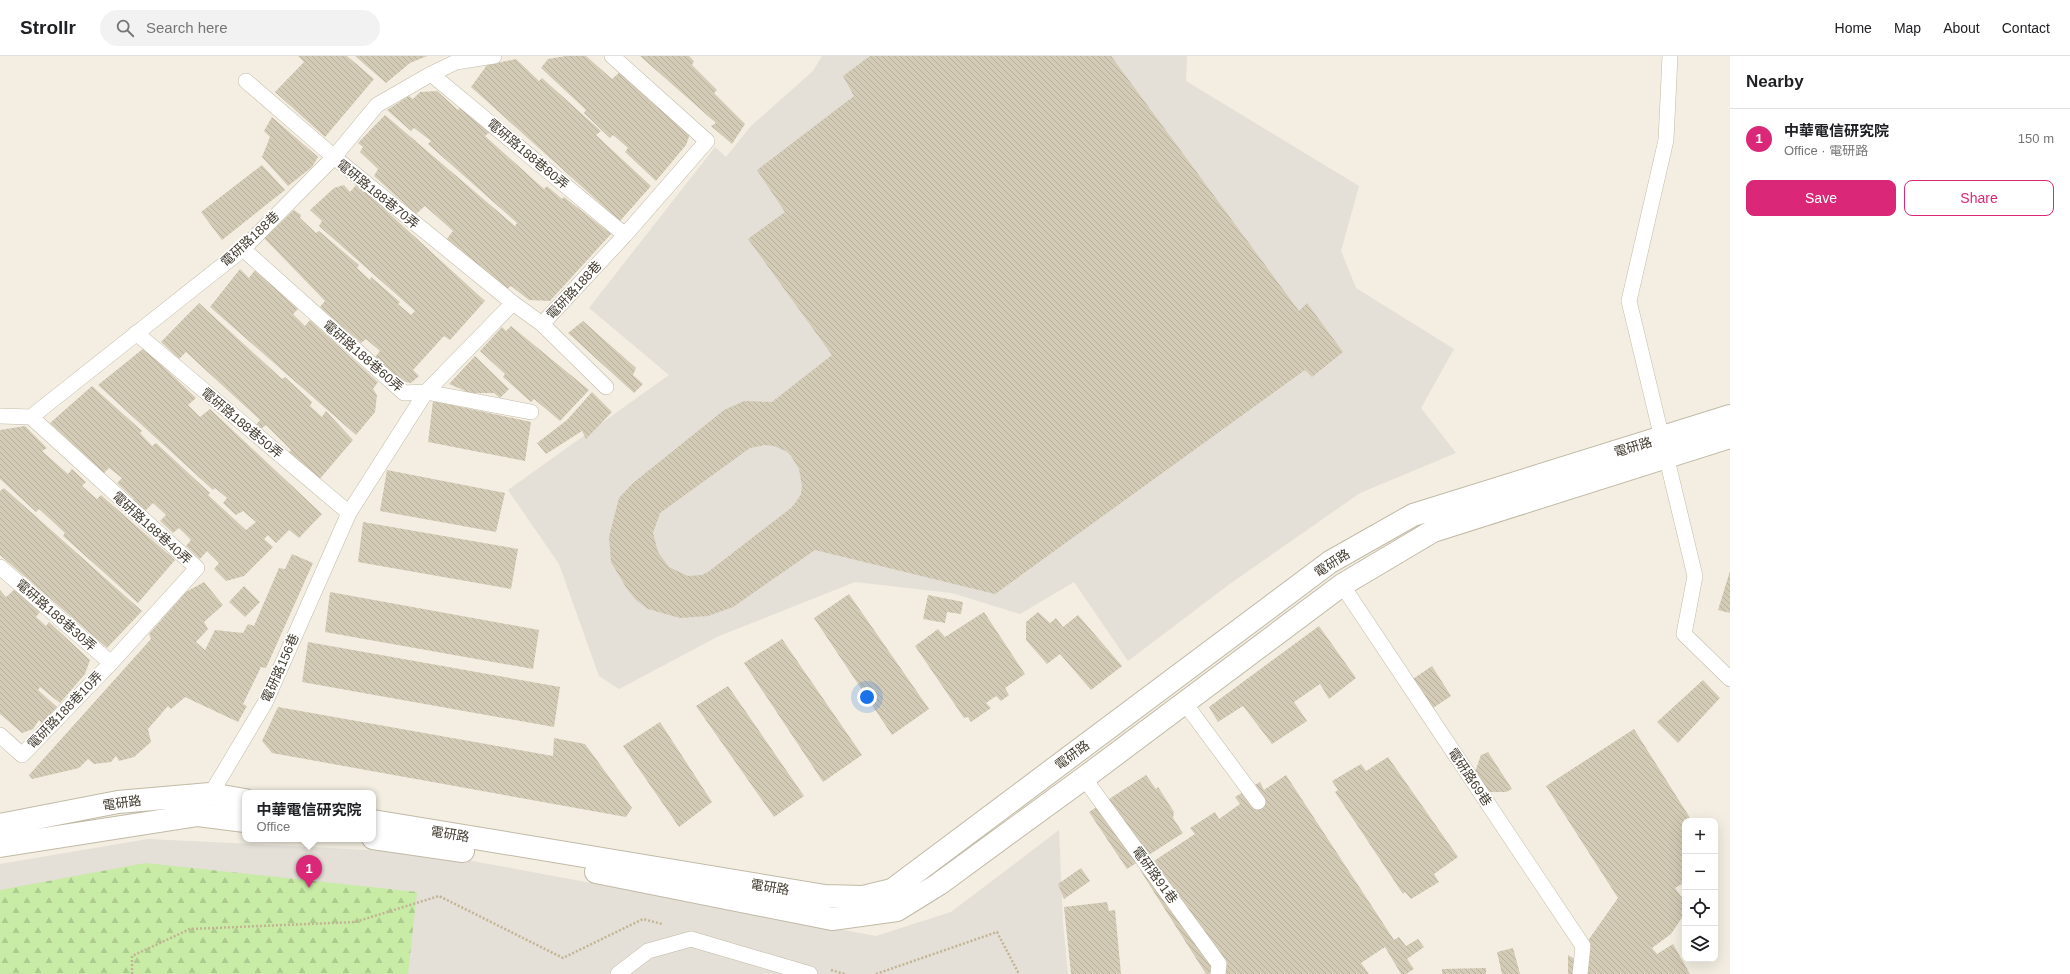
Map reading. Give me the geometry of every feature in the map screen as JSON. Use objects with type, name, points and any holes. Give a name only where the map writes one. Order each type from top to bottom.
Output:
[{"type":"street","name":"電研路","points":[[376,838],[532,860],[832,919],[897,910],[939,884],[1084,778],[1342,585],[1433,531],[1663,447],[1730,416]]},
{"type":"street","name":"電研路","points":[[376,821],[825,896],[863,897],[892,890],[1330,562],[1413,515],[1663,447],[1730,437]]},
{"type":"street","name":"電研路","points":[[0,825],[118,802],[210,794],[242,799]]},
{"type":"street","name":"電研路","points":[[0,846],[198,815],[242,821]]},
{"type":"lane","name":"電研路188巷","points":[[31,418],[243,249],[334,157],[377,105],[455,59],[494,56]]},
{"type":"lane","name":"電研路188巷","points":[[512,303],[542,324],[625,235],[707,141],[612,56]]},
{"type":"lane","points":[[1670,56],[1666,140],[1629,300],[1695,576],[1684,634],[1730,679]]},
{"type":"lane","name":"電研路188巷80弄","points":[[431,74],[625,235]]},
{"type":"lane","name":"電研路188巷70弄","points":[[246,81],[334,157],[512,303]]},
{"type":"lane","name":"電研路188巷60弄","points":[[243,249],[404,393],[426,392],[531,412]]},
{"type":"lane","points":[[348,513],[426,392],[512,303]]},
{"type":"lane","points":[[542,324],[606,387]]},
{"type":"lane","name":"電研路188巷50弄","points":[[136,333],[348,513]]},
{"type":"lane","points":[[0,416],[31,418]]},
{"type":"lane","name":"電研路188巷40弄","points":[[31,418],[197,568],[111,663]]},
{"type":"lane","name":"電研路156巷","points":[[198,815],[265,703],[348,513]]},
{"type":"lane","name":"電研路188巷30弄","points":[[0,567],[111,663]]},
{"type":"lane","name":"電研路69巷","points":[[1342,585],[1583,946],[1580,974]]},
{"type":"lane","name":"電研路188巷10弄","points":[[0,736],[22,755],[111,663]]},
{"type":"lane","points":[[1184,702],[1258,802]]},
{"type":"lane","name":"電研路91巷","points":[[1084,778],[1219,964],[1218,974]]},
{"type":"lane","points":[[618,974],[648,951],[691,939],[810,974]]},
{"type":"path","points":[[132,974],[132,956],[190,929],[355,922],[439,896],[563,958],[643,919],[666,925]]},
{"type":"path","points":[[876,974],[998,932],[1019,974]]},
{"type":"path","points":[[830,970],[844,974]]},
{"type":"shaded area","points":[[822,56],[1187,56],[1186,81],[1359,186],[1341,251],[1356,288],[1454,349],[1421,408],[1456,453],[1360,493],[1231,583],[1128,661],[1074,582],[1020,614],[952,593],[855,582],[719,636],[619,689],[599,676],[559,564],[508,490],[669,375],[589,308],[715,147],[726,157],[751,126],[813,71]]},
{"type":"shaded area","points":[[1059,830],[1063,923],[1068,974],[0,974],[0,864],[148,839],[430,853],[876,936],[951,912]]},
{"type":"green space","points":[[145,863],[417,892],[408,974],[0,974],[0,890]]},
{"type":"building","points":[[298,56],[347,56],[374,79],[325,137],[275,92],[304,62]]},
{"type":"building","points":[[355,56],[427,56],[410,63],[386,83]]},
{"type":"building","points":[[566,56],[586,56],[612,79],[621,71],[690,134],[686,145],[656,181],[625,152],[628,148],[613,135],[610,138],[584,113],[586,110],[541,68],[548,59]]},
{"type":"building","points":[[640,56],[689,56],[694,61],[692,65],[717,90],[714,93],[745,124],[732,144],[711,126],[716,123]]},
{"type":"building","points":[[870,56],[1111,56],[1299,311],[1307,303],[1343,352],[1312,377],[1305,370],[995,594],[815,550],[733,607],[708,616],[680,618],[648,609],[636,600],[627,589],[611,562],[609,537],[619,498],[633,483],[724,410],[744,401],[772,402],[832,355],[748,239],[785,212],[757,170],[854,96],[843,76]],"holes":[[[765,445],[774,446],[786,451],[799,469],[802,486],[801,494],[791,508],[708,572],[702,575],[688,576],[669,567],[658,552],[653,533],[660,513],[750,448]]]},
{"type":"building","points":[[516,59],[539,81],[542,78],[601,131],[596,135],[651,186],[620,221],[471,87],[487,65]]},
{"type":"building","points":[[437,91],[458,110],[462,104],[492,130],[485,136],[544,189],[547,186],[562,199],[564,197],[611,234],[550,301],[529,300],[511,286],[506,290],[446,240],[453,231],[425,206],[416,214],[374,176],[378,169],[360,152],[363,147],[358,143],[385,115],[515,226],[517,223],[428,144],[431,141],[414,128],[411,131],[387,110],[409,96],[413,99],[420,92]]},
{"type":"building","points":[[272,117],[318,157],[312,167],[288,186],[262,157],[270,137],[264,131]]},
{"type":"building","points":[[262,165],[285,190],[222,240],[201,212]]},
{"type":"building","points":[[357,184],[485,301],[450,340],[444,336],[413,370],[419,376],[411,383],[402,381],[375,357],[380,351],[366,339],[361,343],[320,307],[325,301],[264,238],[294,210],[301,215],[300,218],[316,233],[319,231],[359,265],[357,268],[370,280],[371,277],[400,302],[398,304],[411,315],[415,311],[319,226],[322,221],[310,210],[334,188],[344,185],[350,192]]},
{"type":"building","points":[[240,269],[249,278],[255,270],[298,309],[293,314],[305,326],[310,320],[378,382],[373,389],[377,395],[375,412],[356,435],[210,307]]},
{"type":"building","points":[[199,303],[282,379],[285,377],[312,402],[310,406],[322,417],[326,411],[353,440],[318,481],[287,454],[291,450],[266,425],[260,430],[256,425],[260,420],[186,352],[179,359],[161,342]]},
{"type":"building","points":[[583,321],[636,368],[633,375],[643,384],[634,393],[568,333]]},
{"type":"building","points":[[511,326],[589,390],[560,421],[534,399],[531,402],[503,377],[505,374],[480,351],[502,327],[506,331]]},
{"type":"building","points":[[144,348],[196,398],[188,405],[200,417],[210,409],[322,514],[299,538],[289,530],[276,543],[268,535],[264,539],[273,547],[244,576],[226,581],[214,569],[219,563],[207,551],[200,559],[186,546],[191,540],[179,528],[173,533],[160,521],[166,515],[153,503],[145,511],[131,500],[134,499],[117,483],[122,478],[109,468],[104,473],[50,423],[92,386],[142,431],[140,433],[152,446],[156,443],[210,493],[208,495],[246,530],[256,522],[243,511],[236,515],[223,503],[227,498],[215,488],[213,490],[98,385]]},
{"type":"building","points":[[475,356],[509,389],[500,398],[494,393],[470,393],[449,384]]},
{"type":"building","points":[[592,392],[612,412],[586,439],[582,431],[546,454],[537,443],[567,420]]},
{"type":"building","points":[[433,401],[531,422],[525,461],[428,442]]},
{"type":"building","points":[[25,426],[47,448],[42,451],[68,474],[72,469],[86,482],[82,486],[97,499],[101,495],[175,560],[138,603],[63,536],[65,533],[39,509],[36,512],[0,479],[0,430]]},
{"type":"building","points":[[387,470],[505,493],[496,532],[380,511]]},
{"type":"building","points":[[4,488],[142,611],[107,648],[0,555],[0,491]]},
{"type":"building","points":[[363,522],[518,549],[511,589],[358,562]]},
{"type":"building","points":[[292,554],[313,563],[266,668],[261,667],[243,704],[247,706],[238,722],[185,697],[171,709],[168,706],[148,729],[151,742],[134,757],[119,761],[116,756],[111,762],[94,764],[88,759],[79,768],[32,779],[29,775],[151,639],[149,634],[186,592],[204,582],[223,605],[204,622],[208,629],[196,642],[205,650],[215,630],[243,633],[248,624],[254,626],[279,568],[285,569]]},
{"type":"building","points":[[1730,571],[1730,613],[1718,610]]},
{"type":"building","points":[[244,586],[260,602],[245,617],[229,602]]},
{"type":"building","points":[[15,589],[40,612],[36,617],[46,626],[49,622],[90,660],[85,674],[60,703],[40,687],[38,690],[57,707],[42,723],[39,720],[33,729],[22,733],[0,714],[0,590],[6,597]]},
{"type":"building","points":[[330,592],[539,630],[533,669],[325,632]]},
{"type":"building","points":[[849,594],[929,709],[892,735],[814,618]]},
{"type":"building","points":[[928,595],[963,602],[961,614],[947,612],[945,623],[923,619]]},
{"type":"building","points":[[984,612],[1025,674],[1005,688],[1009,695],[1001,701],[996,696],[986,703],[991,708],[971,722],[968,717],[964,718],[915,646],[938,629],[945,637]]},
{"type":"building","points":[[1038,612],[1050,623],[1056,618],[1063,627],[1078,615],[1122,666],[1091,690],[1060,654],[1047,664],[1026,640],[1026,622]]},
{"type":"building","points":[[1319,626],[1356,678],[1329,699],[1320,684],[1294,702],[1307,721],[1272,744],[1243,706],[1218,722],[1209,707]]},
{"type":"building","points":[[782,639],[862,755],[823,782],[744,663]]},
{"type":"building","points":[[308,642],[560,687],[554,727],[302,682]]},
{"type":"building","points":[[1432,666],[1451,696],[1427,712],[1407,683]]},
{"type":"building","points":[[1703,680],[1720,698],[1678,743],[1657,722]]},
{"type":"building","points":[[728,686],[804,796],[774,817],[696,706]]},
{"type":"building","points":[[278,707],[553,756],[554,738],[585,744],[632,808],[626,817],[272,753],[262,741]]},
{"type":"building","points":[[660,722],[712,802],[679,827],[623,746]]},
{"type":"building","points":[[1634,729],[1690,818],[1682,818],[1682,884],[1675,888],[1682,898],[1682,918],[1671,934],[1652,948],[1657,954],[1673,944],[1690,974],[1568,974],[1568,955],[1575,959],[1618,898],[1546,786]]},
{"type":"building","points":[[1488,752],[1512,789],[1506,792],[1487,792],[1475,772],[1481,755]]},
{"type":"building","points":[[1388,757],[1458,857],[1434,874],[1439,882],[1411,899],[1405,892],[1403,894],[1335,792],[1338,790],[1332,781],[1361,764],[1366,771]]},
{"type":"building","points":[[1146,775],[1156,789],[1158,787],[1174,812],[1173,818],[1183,833],[1127,869],[1089,812]]},
{"type":"building","points":[[1286,775],[1394,940],[1399,937],[1406,946],[1418,939],[1424,947],[1407,959],[1414,969],[1406,974],[1401,974],[1385,947],[1361,963],[1369,974],[1206,974],[1140,870],[1195,834],[1190,828],[1215,812],[1219,819],[1240,804],[1235,797],[1260,782],[1264,790]]},
{"type":"building","points":[[1081,868],[1090,881],[1064,899],[1058,884]]},
{"type":"building","points":[[1107,902],[1109,911],[1115,910],[1121,974],[1071,974],[1064,907]]},
{"type":"building","points":[[1513,948],[1520,974],[1502,974],[1497,952]]},
{"type":"building","points":[[1486,968],[1486,974],[1442,974],[1442,969]]},
{"type":"place","name":"中華電信研究院","points":[[309,888]]}]
